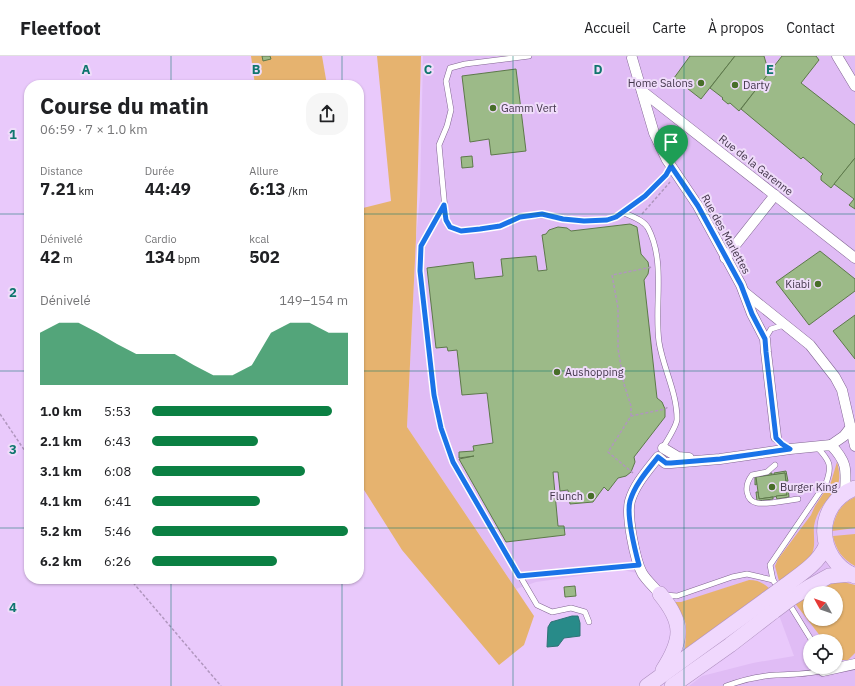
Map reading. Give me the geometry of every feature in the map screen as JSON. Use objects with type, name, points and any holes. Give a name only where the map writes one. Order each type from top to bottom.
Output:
[{"type":"main road","points":[[850,491],[834,504],[827,516],[824,536],[826,546],[833,559],[838,565],[853,575]]},
{"type":"main road","points":[[672,686],[730,645],[823,553],[826,546]]},
{"type":"main road","points":[[782,592],[809,587],[829,576],[853,575]]},
{"type":"main road","points":[[652,682],[673,654],[676,647],[678,633],[676,618],[660,594]]},
{"type":"main road","points":[[652,682],[770,605]]},
{"type":"street","points":[[837,56],[855,86]]},
{"type":"street","name":"Rue des Marlettes","points":[[631,57],[654,133],[674,170],[698,206],[743,290],[752,314],[765,339],[776,438]]},
{"type":"street","name":"Rue de la Garenne","points":[[642,91],[855,258]]},
{"type":"street","points":[[725,258],[775,195]]},
{"type":"street","name":"Rue des Marlettes","points":[[743,290],[810,345],[835,377],[842,390],[853,430],[855,446]]},
{"type":"street","points":[[660,452],[666,463],[720,459],[790,449],[831,446],[853,430]]},
{"type":"street","points":[[660,452],[678,457],[689,458],[705,454],[764,448],[772,443],[776,438],[790,449]]},
{"type":"street","points":[[831,446],[843,459],[850,491]]},
{"type":"street","points":[[660,452],[642,478],[630,503],[630,522],[633,545],[639,565],[642,574],[660,594]]},
{"type":"street","points":[[843,666],[855,659]]},
{"type":"street","points":[[843,666],[855,664]]},
{"type":"lane","points":[[529,56],[465,64],[450,68],[446,81],[451,110],[447,126],[439,146],[446,220],[450,227],[461,231],[500,226],[520,217],[542,214],[563,219],[584,221],[607,220],[616,217],[645,196],[666,175],[674,170]]},
{"type":"lane","points":[[444,205],[421,246],[420,271],[434,395],[441,428],[453,462],[537,605],[552,612],[571,608],[586,612],[589,622]]},
{"type":"lane","points":[[622,212],[638,219],[648,226],[659,265],[659,341],[663,362],[675,402],[677,421],[660,452]]},
{"type":"lane","points":[[765,339],[771,329],[785,325]]},
{"type":"lane","points":[[808,634],[782,592],[770,565],[826,483],[830,468],[828,459],[817,447]]},
{"type":"lane","points":[[775,465],[767,472],[752,475],[747,482],[746,488],[752,501],[758,504],[798,499]]},
{"type":"lane","points":[[519,576],[639,565]]},
{"type":"lane","points":[[660,594],[677,596],[732,577],[747,574],[782,592]]},
{"type":"lane","points":[[726,686],[753,678],[803,672]]},
{"type":"path","points":[[638,219],[674,170]]},
{"type":"path","points":[[631,472],[608,452],[631,416],[631,406],[624,384],[618,349],[618,308],[612,274],[649,268]]},
{"type":"path","points":[[631,416],[665,409]]},
{"type":"path","points":[[0,414],[24,450]]},
{"type":"path","points":[[134,584],[221,686]]},
{"type":"shaded area","points":[[251,56],[322,56],[326,80],[254,80]]},
{"type":"shaded area","points":[[377,56],[421,56],[416,239],[407,427],[534,616],[524,645],[499,665],[402,550],[364,490],[364,208],[391,201]]},
{"type":"shaded area","points":[[423,56],[855,56],[855,686],[689,686],[702,676],[753,663],[794,656],[769,588],[749,580],[681,603],[671,602],[642,574],[622,570],[536,582],[516,589],[407,427],[416,239],[420,195]]},
{"type":"shaded area","points":[[837,462],[839,480],[834,491],[820,509],[818,514],[814,526],[813,551],[809,558],[779,581],[775,566],[778,559],[811,515],[815,506],[831,482]]},
{"type":"shaded area","points":[[855,497],[855,528],[832,531],[839,511],[846,503]]},
{"type":"shaded area","points":[[855,534],[855,566],[840,554],[833,536]]},
{"type":"shaded area","points":[[749,580],[760,582],[769,588],[685,649],[686,624],[677,608],[671,602],[681,602]]},
{"type":"shaded area","points":[[840,581],[855,585],[855,653],[848,660],[843,660],[843,634],[819,634],[812,626],[843,626],[843,586],[826,586]]},
{"type":"shaded area","points":[[803,598],[803,614],[794,602]]},
{"type":"shaded area","points":[[572,616],[578,616],[580,623],[580,636],[564,638],[558,646],[547,647],[548,627],[551,622]]},
{"type":"building","points":[[262,56],[270,56],[271,59],[263,61]]},
{"type":"building","points":[[690,56],[735,56],[701,99],[674,78]]},
{"type":"building","points":[[735,56],[764,56],[769,73],[739,111],[730,103],[728,104],[710,88]]},
{"type":"building","points":[[782,56],[816,56],[819,60],[801,83],[855,125],[855,158],[831,188],[821,180],[821,176],[823,174],[803,157],[801,159],[741,109]]},
{"type":"building","name":"Gamm Vert","points":[[516,69],[526,151],[491,155],[489,139],[470,142],[462,76]]},
{"type":"building","points":[[472,156],[473,167],[462,168],[461,157]]},
{"type":"building","points":[[855,158],[855,209],[849,205],[854,199],[834,184]]},
{"type":"building","name":"Aushopping","points":[[630,224],[637,227],[641,254],[648,262],[648,274],[644,280],[657,398],[662,402],[665,409],[665,417],[634,457],[635,462],[631,472],[626,476],[618,478],[608,491],[604,487],[593,502],[570,504],[568,490],[560,491],[558,472],[553,472],[558,526],[564,526],[565,535],[506,542],[459,459],[474,456],[459,458],[459,452],[474,451],[473,446],[493,443],[487,393],[462,395],[457,350],[448,351],[447,347],[436,348],[427,268],[473,262],[475,279],[503,276],[501,259],[536,256],[538,271],[547,270],[542,235],[546,234],[549,230],[558,227],[567,228],[571,231]]},
{"type":"building","points":[[820,251],[855,279],[855,291],[809,325],[776,282]]},
{"type":"building","points":[[855,315],[855,359],[833,331]]},
{"type":"building","points":[[786,471],[788,481],[786,481],[785,473],[774,475],[774,473]]},
{"type":"building","points":[[772,473],[772,475],[756,477],[757,484],[755,485],[755,475]]},
{"type":"building","points":[[785,473],[787,495],[759,499],[756,477]]},
{"type":"building","points":[[786,488],[788,488],[789,497],[777,499],[776,496],[787,495]]},
{"type":"building","points":[[756,492],[758,492],[759,499],[773,497],[773,499],[757,501]]},
{"type":"building","points":[[575,586],[576,596],[565,597],[564,587]]},
{"type":"place","name":"Home Salons","points":[[701,83]]},
{"type":"place","name":"Darty","points":[[735,85]]},
{"type":"place","name":"Gamm Vert","points":[[493,108]]},
{"type":"place","name":"Kiabi","points":[[818,284]]},
{"type":"place","name":"Aushopping","points":[[557,372]]},
{"type":"place","name":"Burger King","points":[[772,487]]},
{"type":"place","name":"Flunch","points":[[591,496]]},
{"type":"route","points":[[671,166],[694,200],[741,285],[752,314],[765,339],[776,438],[790,449],[720,459],[671,463],[666,463],[658,457],[642,478],[630,503],[630,522],[633,545],[639,565],[519,576],[453,462],[441,428],[434,395],[420,271],[421,246],[444,205],[446,220],[450,227],[461,231],[500,226],[520,217],[542,214],[563,219],[584,221],[607,220],[616,217],[645,196],[666,175],[671,166]]}]
